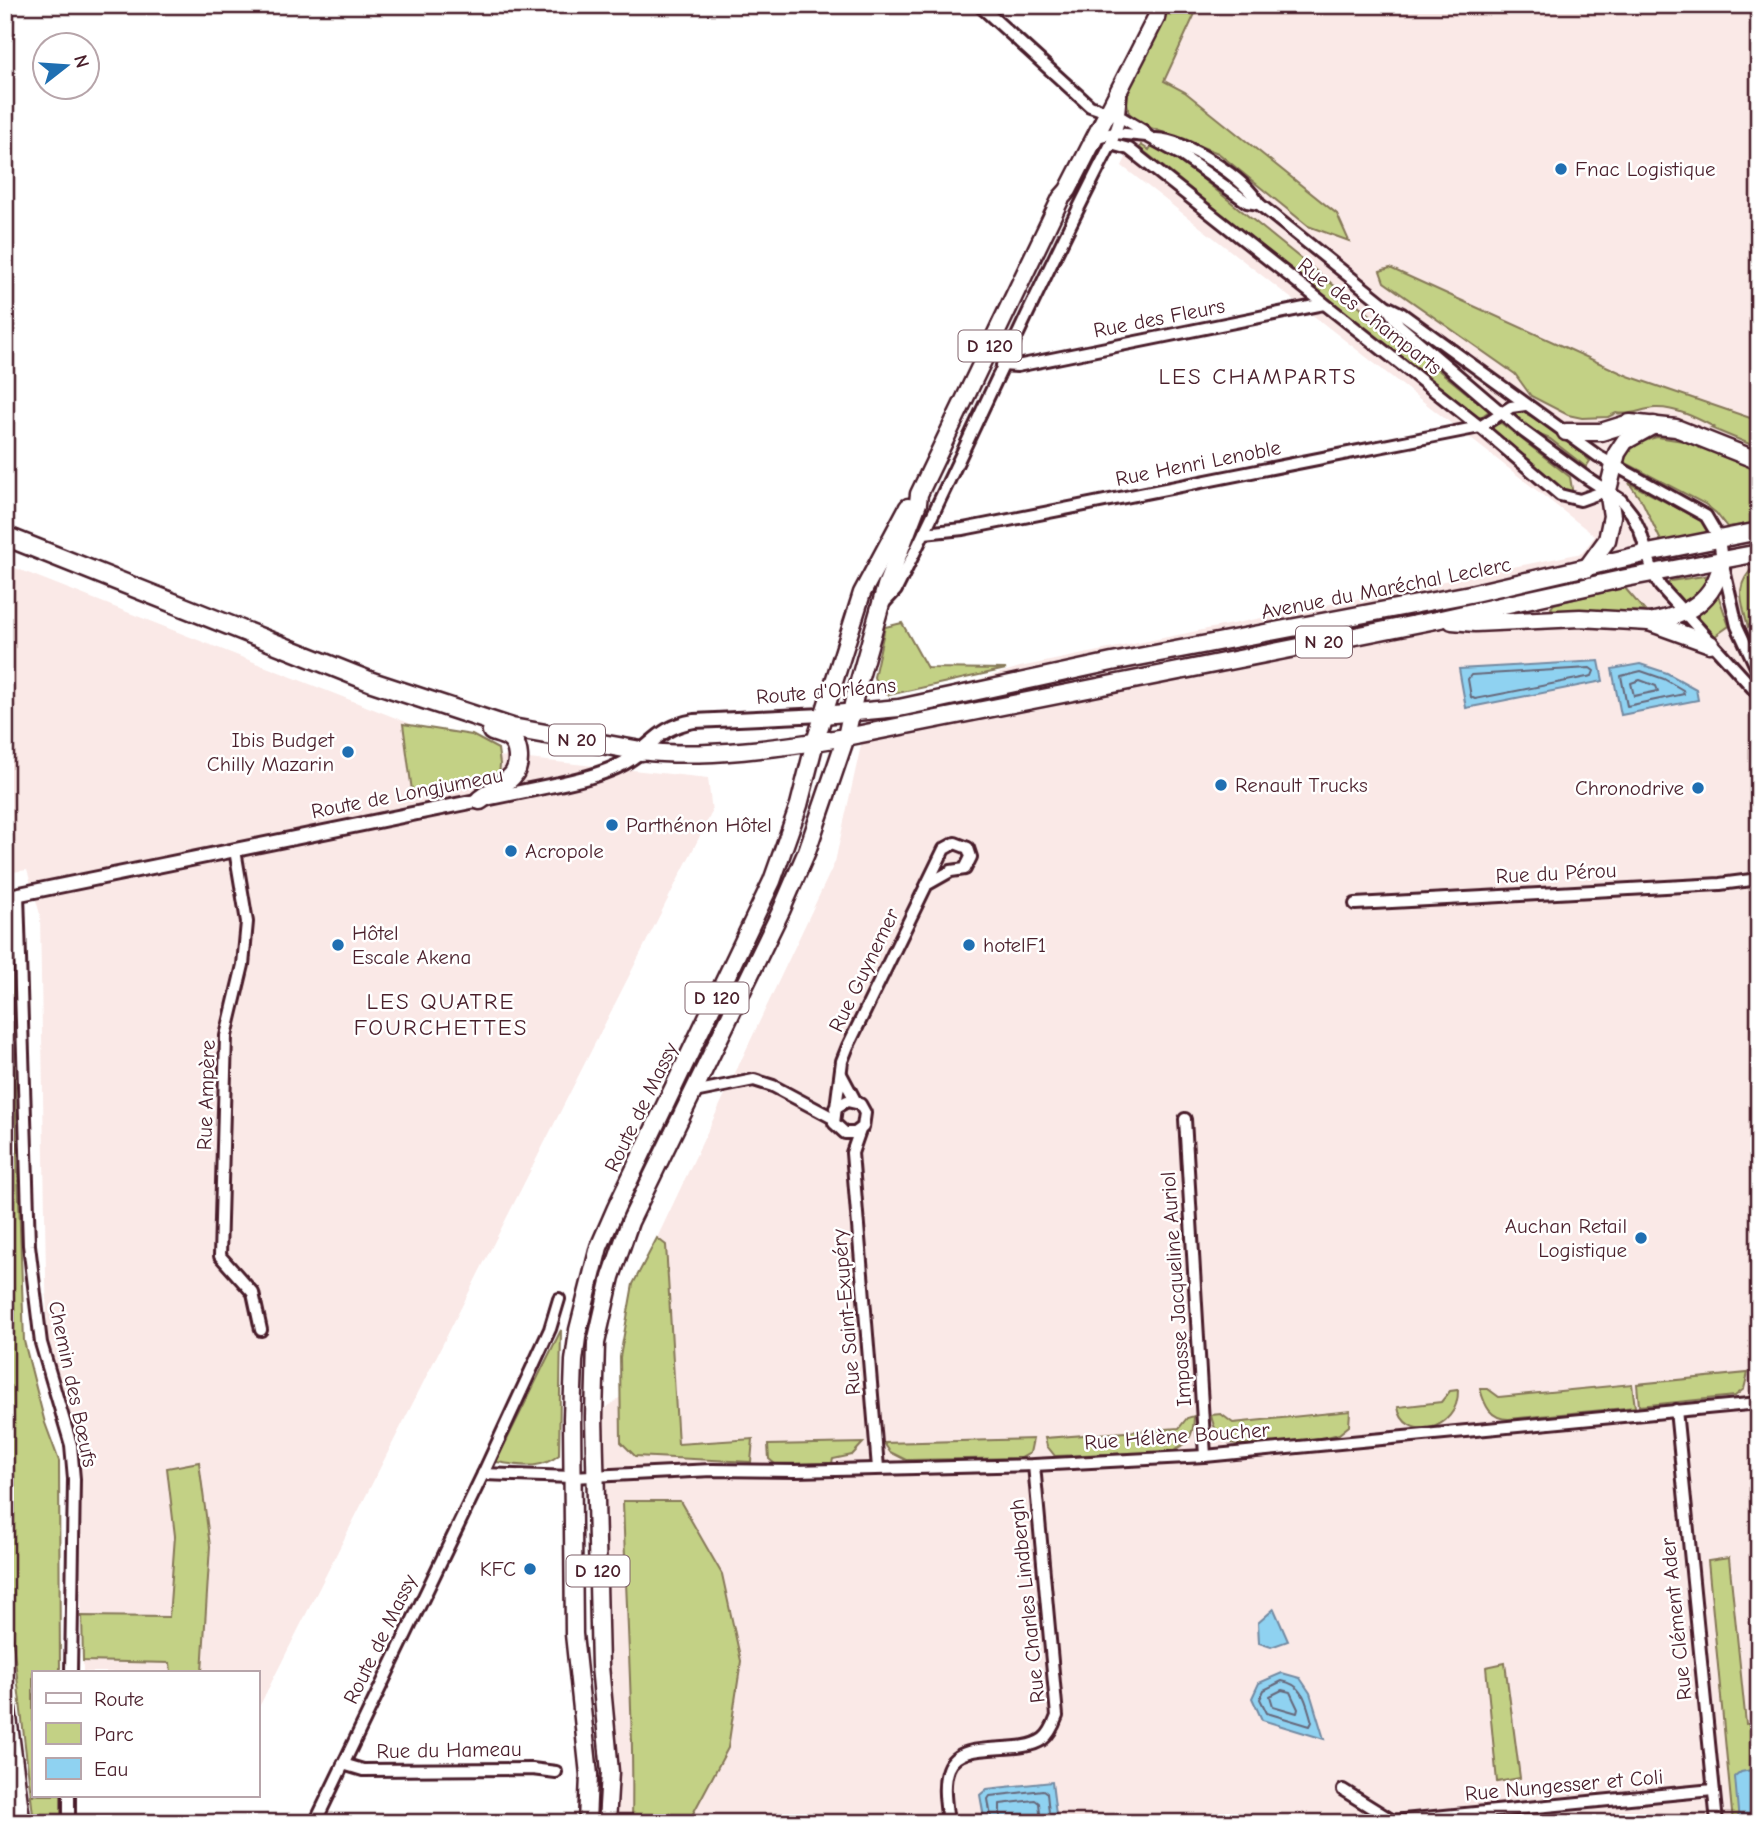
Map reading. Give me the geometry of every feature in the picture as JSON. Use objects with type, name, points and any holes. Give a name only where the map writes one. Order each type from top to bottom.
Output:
[{"type":"highway","points":[[5,536],[372,682],[477,718],[487,730],[508,737],[514,743],[519,756],[512,776],[481,800]]},
{"type":"highway","name":"N 20","points":[[477,718],[512,728],[641,751]]},
{"type":"highway","points":[[5,1705],[20,1823]]},
{"type":"main road","name":"D 120","points":[[919,494],[1061,198],[1061,187],[1108,113],[1148,15],[1158,5]]},
{"type":"main road","points":[[1061,198],[1068,190],[1156,18],[1158,5]]},
{"type":"main road","points":[[1566,432],[1601,432],[1630,423],[1676,428],[1759,461]]},
{"type":"main road","points":[[1586,569],[1607,540],[1612,516],[1608,490],[1612,465],[1625,441],[1655,425]]},
{"type":"main road","name":"Route de Massy","points":[[607,1823],[610,1772],[600,1666],[594,1417],[596,1343],[611,1277],[630,1222],[802,863],[846,737],[886,586],[919,494]]},
{"type":"main road","name":"Route de Massy","points":[[587,1823],[589,1775],[574,1634],[572,1477],[574,1361],[578,1330],[599,1247],[772,881],[799,805],[823,715],[862,593],[912,500],[919,494]]},
{"type":"main road","name":"Avenue du Maréchal Leclerc","points":[[1021,680],[1470,594],[1648,553],[1759,531]]},
{"type":"main road","name":"Avenue du Maréchal Leclerc","points":[[1022,701],[1759,553]]},
{"type":"main road","points":[[1650,622],[1683,614],[1703,600],[1720,574],[1722,561]]},
{"type":"main road","points":[[1436,620],[1475,623],[1580,618],[1650,622],[1710,644]]},
{"type":"main road","name":"Route d'Orléans","points":[[823,715],[899,708],[1021,680]]},
{"type":"main road","name":"Route d'Orléans","points":[[815,742],[1022,701]]},
{"type":"main road","name":"N 20","points":[[641,751],[668,755],[815,742]]},
{"type":"street","name":"Rue des Champarts","points":[[979,5],[1090,106],[1144,131],[1152,138]]},
{"type":"street","name":"Route de Massy","points":[[880,608],[896,590],[924,534],[1002,365],[1113,138],[1108,113]]},
{"type":"street","name":"Rue des Champarts","points":[[1092,141],[1100,136],[1167,139],[1209,161],[1253,193],[1259,204],[1386,306],[1402,314],[1612,465],[1699,510],[1710,521],[1719,538]]},
{"type":"street","name":"Rue des Champarts","points":[[1113,138],[1567,498],[1580,500],[1608,490]]},
{"type":"street","name":"Rue des Fleurs","points":[[1002,365],[1017,366],[1324,304]]},
{"type":"street","name":"Rue des Champarts","points":[[1386,306],[1399,324],[1502,412],[1587,478],[1621,500],[1632,514],[1648,553]]},
{"type":"street","points":[[1480,427],[1511,407],[1525,405]]},
{"type":"street","name":"Rue Henri Lenoble","points":[[924,534],[963,529],[1480,427]]},
{"type":"street","points":[[1719,538],[1737,626],[1759,673]]},
{"type":"street","points":[[1648,553],[1660,586],[1759,695]]},
{"type":"street","name":"Route d'Orléans","points":[[641,751],[659,734],[679,724],[694,721],[823,715]]},
{"type":"street","name":"Route de Longjumeau","points":[[12,895],[559,784],[623,764],[641,751]]},
{"type":"street","points":[[928,884],[951,871],[961,871],[968,866],[970,852],[964,845],[955,842],[947,846],[942,853],[944,865],[951,871]]},
{"type":"street","name":"Rue Ampère","points":[[235,850],[247,922],[243,965],[226,1036],[220,1256],[253,1293],[261,1330]]},
{"type":"street","name":"Rue Guynemer","points":[[834,1113],[842,1061],[848,1046],[942,853]]},
{"type":"street","name":"Rue du Pérou","points":[[1355,904],[1720,884],[1759,879]]},
{"type":"street","name":"Chemin des Bœufs","points":[[12,895],[33,1285],[41,1343],[71,1445],[74,1479],[71,1671]]},
{"type":"street","points":[[694,1092],[754,1080],[834,1113],[840,1131],[850,1134],[860,1130],[866,1118],[863,1108],[856,1102],[841,1074]]},
{"type":"street","points":[[834,1113],[847,1101],[856,1102]]},
{"type":"street","name":"Impasse Jacqueline Auriol","points":[[1185,1119],[1205,1456]]},
{"type":"street","name":"Rue Saint-Exupéry","points":[[860,1130],[852,1153],[877,1468]]},
{"type":"street","name":"Rue Saint-Exupéry","points":[[840,1131],[852,1153]]},
{"type":"street","name":"Route de Massy","points":[[316,1823],[484,1474],[550,1329],[559,1299]]},
{"type":"street","name":"Rue Hélène Boucher","points":[[596,1476],[712,1470],[795,1471],[1034,1465],[1205,1456],[1759,1403]]},
{"type":"street","name":"Rue Clément Ader","points":[[1676,1410],[1717,1823]]},
{"type":"street","name":"Rue Charles Lindbergh","points":[[948,1823],[945,1782],[949,1766],[957,1756],[972,1751],[1025,1746],[1043,1739],[1057,1716],[1034,1465]]},
{"type":"street","points":[[484,1474],[596,1476]]},
{"type":"street","name":"Rue du Hameau","points":[[343,1764],[363,1770],[532,1769],[556,1772]]},
{"type":"street","name":"Rue Nungesser et Coli","points":[[1343,1790],[1393,1821],[1713,1790]]},
{"type":"street","points":[[69,1797],[69,1823]]},
{"type":"shaded area","points":[[1200,5],[1759,5],[1759,1823],[607,1823],[594,1417],[652,1373],[652,1288],[657,1238],[835,862],[868,714],[1020,667],[1582,553],[1595,536],[1122,166]]},
{"type":"shaded area","points":[[5,564],[490,755],[708,778],[712,812],[259,1707],[259,1671],[83,1671],[78,1472],[47,1336],[40,914],[27,870],[5,873]]},
{"type":"green space","points":[[1169,5],[1199,5],[1164,81],[1185,92],[1337,214],[1349,241],[1308,226],[1218,153],[1143,125],[1129,113],[1126,97],[1132,76]]},
{"type":"green space","points":[[1141,145],[1149,150],[1152,145],[1179,160],[1489,411],[1481,417],[1475,417],[1140,148]]},
{"type":"green space","points":[[1390,268],[1628,376],[1759,421],[1759,448],[1670,409],[1616,413],[1608,417],[1582,418],[1568,415],[1531,396],[1515,374],[1384,282],[1380,271]]},
{"type":"green space","points":[[1522,412],[1550,428],[1574,447],[1590,461],[1586,467],[1550,439],[1530,431],[1512,413]]},
{"type":"green space","points":[[1501,423],[1570,477],[1573,495],[1566,494],[1493,431],[1493,425]]},
{"type":"green space","points":[[1657,437],[1683,441],[1759,469],[1759,523],[1727,527],[1705,504],[1624,462],[1629,452],[1637,445]]},
{"type":"green space","points":[[1629,483],[1701,520],[1710,533],[1662,543],[1643,503]]},
{"type":"green space","points":[[1755,566],[1759,566],[1759,615],[1748,627],[1741,594],[1744,580]]},
{"type":"green space","points":[[1711,575],[1708,586],[1685,604],[1667,586],[1670,581]]},
{"type":"green space","points":[[1624,587],[1645,611],[1556,612],[1551,608],[1554,604]]},
{"type":"green space","points":[[1717,592],[1729,626],[1715,636],[1695,614]]},
{"type":"green space","points":[[902,623],[927,668],[1006,669],[889,695],[877,686],[874,677],[885,627]]},
{"type":"green space","points":[[403,724],[472,735],[498,749],[499,777],[479,785],[412,791]]},
{"type":"green space","points":[[9,917],[24,1341],[45,1423],[59,1461],[60,1671],[32,1671],[32,1797],[61,1797],[61,1823],[34,1823],[5,1573],[5,918]]},
{"type":"green space","points":[[657,1238],[666,1245],[678,1444],[753,1439],[751,1462],[635,1456],[621,1442],[620,1357],[633,1284]]},
{"type":"green space","points":[[561,1330],[559,1455],[537,1465],[496,1462]]},
{"type":"green space","points":[[1748,1373],[1744,1389],[1735,1396],[1639,1406],[1637,1384]]},
{"type":"green space","points":[[1632,1384],[1635,1407],[1509,1419],[1497,1417],[1489,1410],[1480,1389],[1488,1389],[1499,1397]]},
{"type":"green space","points":[[1458,1390],[1456,1405],[1450,1416],[1441,1424],[1419,1428],[1402,1418],[1398,1407],[1441,1402],[1450,1391]]},
{"type":"green space","points":[[1350,1411],[1349,1426],[1339,1434],[1264,1444],[1236,1444],[1224,1440],[1216,1430],[1211,1415],[1221,1414],[1233,1423]]},
{"type":"green space","points":[[1194,1416],[1193,1430],[1188,1440],[1168,1452],[1055,1456],[1047,1446],[1045,1438],[1179,1428],[1187,1418]]},
{"type":"green space","points":[[1033,1439],[1030,1453],[1021,1458],[906,1460],[890,1452],[884,1443]]},
{"type":"green space","points":[[863,1443],[852,1455],[833,1459],[832,1463],[775,1464],[769,1459],[768,1445]]},
{"type":"green space","points":[[199,1462],[210,1546],[202,1671],[171,1671],[170,1663],[83,1661],[82,1616],[169,1617],[175,1536],[167,1468]]},
{"type":"green space","points":[[623,1501],[680,1501],[722,1574],[741,1661],[728,1748],[688,1823],[632,1823],[631,1702]]},
{"type":"green space","points":[[1729,1558],[1746,1724],[1758,1723],[1759,1727],[1759,1823],[1733,1823],[1708,1561]]},
{"type":"green space","points":[[1505,1663],[1520,1778],[1497,1782],[1486,1667]]},
{"type":"water","points":[[1599,661],[1603,681],[1466,708],[1459,669]]},
{"type":"water","points":[[1640,664],[1667,673],[1696,689],[1698,700],[1621,715],[1612,669]]},
{"type":"water","points":[[1274,1609],[1288,1641],[1271,1647],[1259,1643],[1258,1623]]},
{"type":"water","points":[[1282,1673],[1300,1678],[1310,1693],[1324,1739],[1262,1720],[1252,1698],[1259,1683]]},
{"type":"water","points":[[1741,1772],[1759,1772],[1759,1823],[1739,1823],[1735,1777]]},
{"type":"water","points":[[1052,1782],[1057,1823],[985,1823],[980,1795],[987,1789]]},
{"type":"place","name":"Fnac Logistique","points":[[1561,169]]},
{"type":"place","name":"Ibis Budget Chilly Mazarin","points":[[348,752]]},
{"type":"place","name":"Renault Trucks","points":[[1221,785]]},
{"type":"place","name":"Chronodrive","points":[[1698,788]]},
{"type":"place","name":"Parthénon Hôtel","points":[[612,825]]},
{"type":"place","name":"Acropole","points":[[511,851]]},
{"type":"place","name":"Hôtel Escale Akena","points":[[338,945]]},
{"type":"place","name":"hotelF1","points":[[969,945]]},
{"type":"place","name":"Auchan Retail Logistique","points":[[1641,1238]]},
{"type":"place","name":"KFC","points":[[530,1569]]},
{"type":"district","name":"LES CHAMPARTS","points":[[1258,376]]},
{"type":"district","name":"LES QUATRE FOURCHETTES","points":[[441,1014]]}]
